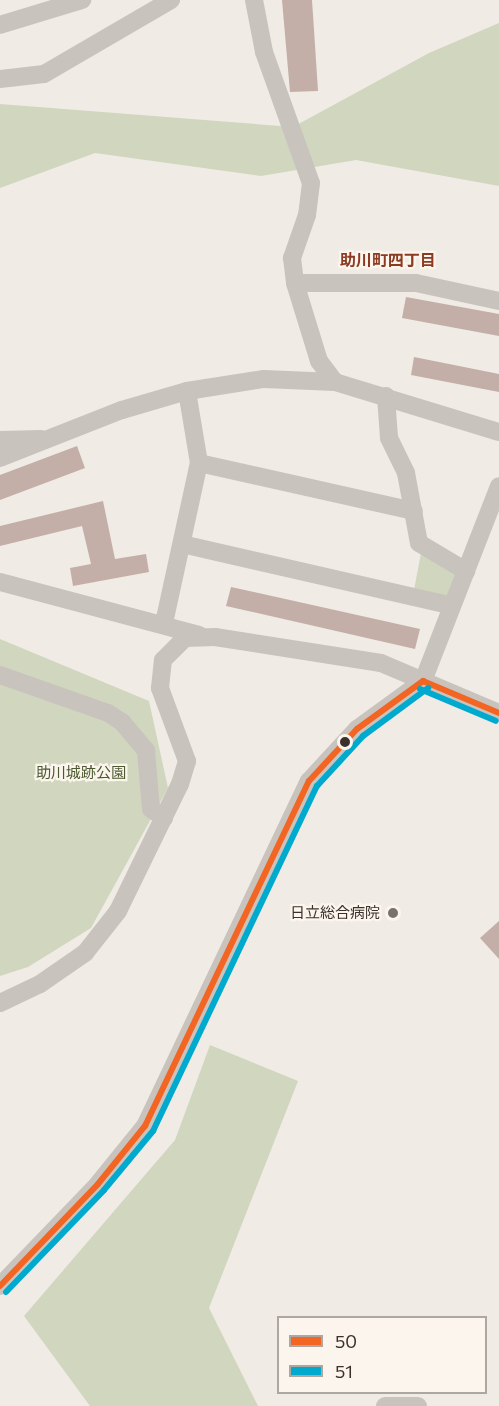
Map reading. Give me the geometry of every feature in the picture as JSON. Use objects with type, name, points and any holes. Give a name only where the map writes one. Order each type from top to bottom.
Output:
[{"type":"street","points":[[0,25],[82,0]]},
{"type":"street","points":[[0,79],[44,74],[171,0]]},
{"type":"street","points":[[254,0],[264,52],[311,183],[308,215],[292,258],[295,283],[319,361],[335,382]]},
{"type":"street","points":[[295,283],[416,283],[499,301]]},
{"type":"street","points":[[0,458],[186,391],[264,379],[335,382],[499,432]]},
{"type":"street","points":[[164,623],[199,463],[186,391]]},
{"type":"street","points":[[386,396],[389,438],[406,473],[419,543],[466,571]]},
{"type":"street","points":[[0,440],[48,439]]},
{"type":"street","points":[[199,463],[414,511]]},
{"type":"street","points":[[0,1286],[98,1184],[144,1126],[309,781],[357,729],[423,681],[499,486]]},
{"type":"street","points":[[182,544],[452,606]]},
{"type":"street","points":[[0,582],[164,623],[199,635],[364,659],[499,713]]},
{"type":"street","points":[[0,1003],[40,984],[85,952],[118,911],[164,818],[187,761],[165,705],[160,673],[172,648],[199,635]]},
{"type":"street","points":[[0,675],[108,713],[122,722],[146,751],[151,809],[164,818]]},
{"type":"street","points":[[385,1406],[418,1406]]},
{"type":"green space","points":[[499,23],[499,186],[356,160],[261,176],[95,153],[0,188],[0,104],[293,127],[429,53]]},
{"type":"green space","points":[[422,548],[463,573],[451,604],[413,595]]},
{"type":"green space","name":"助川城跡公園","points":[[0,639],[149,701],[168,788],[91,928],[28,967],[0,976]]},
{"type":"green space","points":[[210,1045],[298,1081],[209,1308],[258,1406],[90,1406],[24,1316],[175,1140]]},
{"type":"building","points":[[282,0],[312,0],[318,91],[290,92]]},
{"type":"building","points":[[406,297],[499,314],[499,336],[402,318]]},
{"type":"building","points":[[414,357],[499,374],[499,392],[411,375]]},
{"type":"building","points":[[77,446],[85,468],[0,500],[0,475]]},
{"type":"building","points":[[103,501],[115,559],[146,554],[149,572],[73,586],[70,568],[91,564],[82,526],[0,546],[0,526]]},
{"type":"building","points":[[231,587],[420,629],[415,649],[226,606]]},
{"type":"building","points":[[499,921],[499,959],[480,938]]},
{"type":"transit line","name":"50","points":[[423,681],[499,713]]},
{"type":"transit line","name":"50","points":[[0,1286],[98,1184],[145,1126],[309,781],[357,729],[423,681]]},
{"type":"transit line","name":"51","points":[[6,1292],[104,1190],[153,1131],[317,786],[363,736],[428,688]]},
{"type":"transit line","name":"51","points":[[420,689],[496,721]]},
{"type":"place","name":"日立総合病院","points":[[393,913]]},
{"type":"district","name":"助川町四丁目","points":[[388,260]]}]
